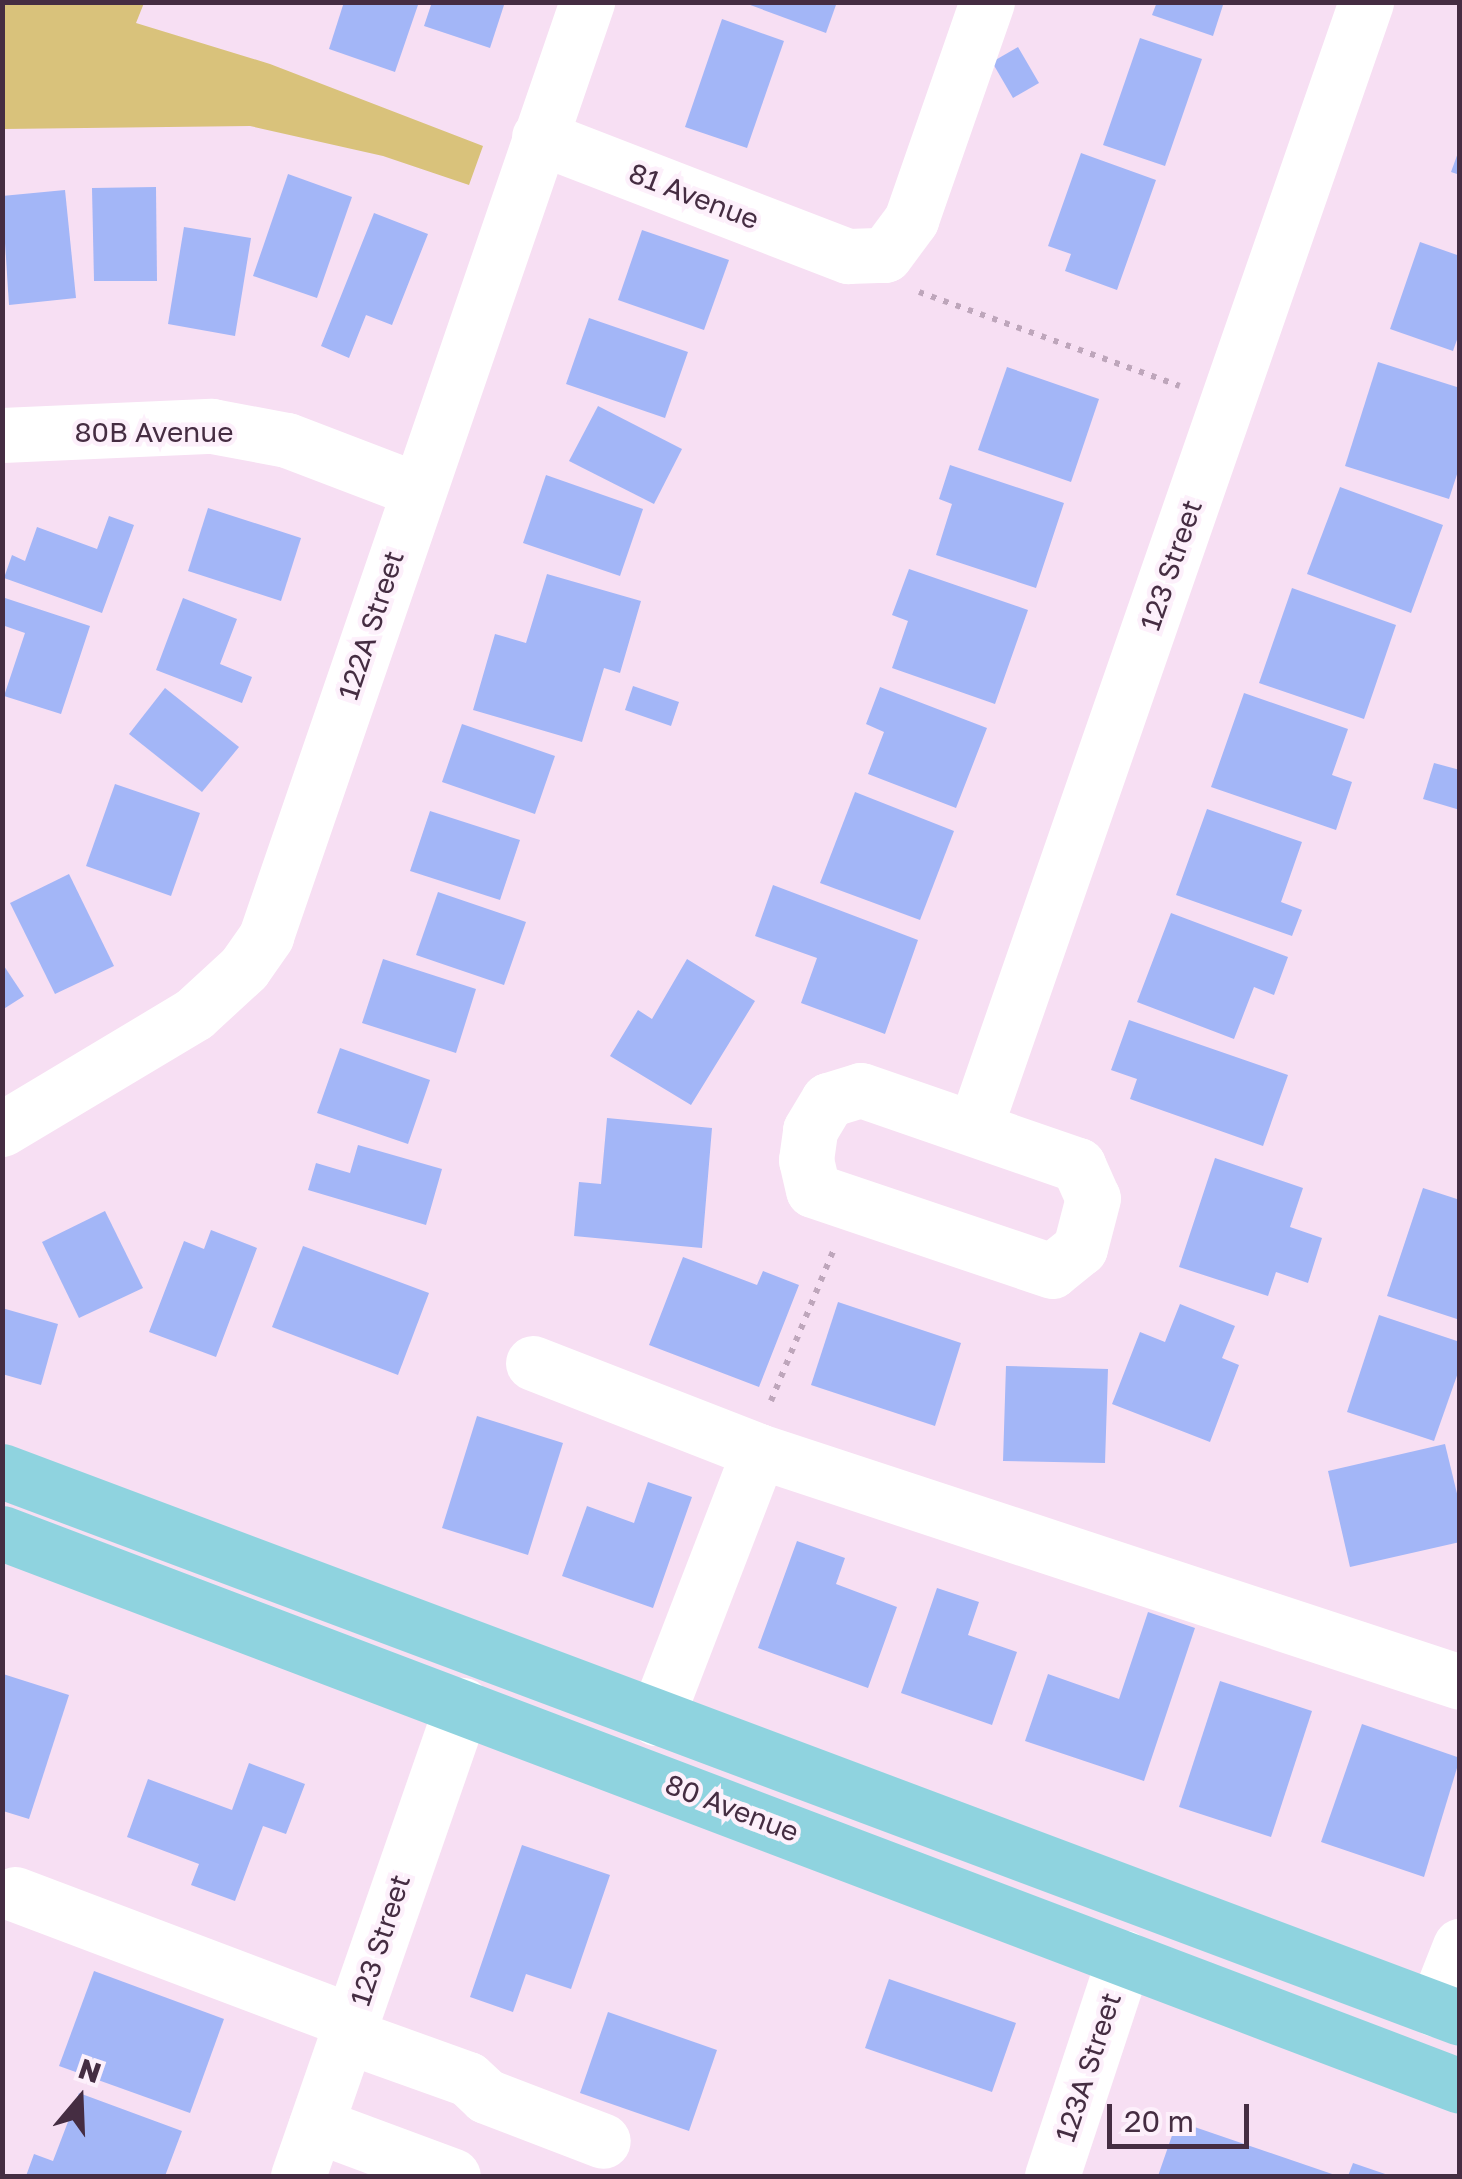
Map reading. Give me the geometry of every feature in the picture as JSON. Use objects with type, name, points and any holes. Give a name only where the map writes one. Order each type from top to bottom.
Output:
[{"type":"main road","name":"80 Avenue","points":[[2,1472],[1447,2014]]},
{"type":"main road","name":"80 Avenue","points":[[2,1533],[1460,2086]]},
{"type":"main road","points":[[462,1705],[516,1690],[615,1726],[656,1718]]},
{"type":"main road","points":[[1124,1958],[1186,1945],[1280,1976],[1332,1970]]},
{"type":"street","name":"122A Street","points":[[2,1129],[194,1014],[244,968],[266,936],[415,488],[587,2]]},
{"type":"street","name":"81 Avenue","points":[[540,137],[848,256],[885,255],[912,220],[987,2]]},
{"type":"street","name":"123 Street","points":[[975,1126],[1366,2]]},
{"type":"street","name":"80B Avenue","points":[[2,434],[212,426],[251,431],[415,488]]},
{"type":"street","points":[[861,1090],[975,1126],[1078,1164],[1093,1198],[1080,1248],[1052,1270],[813,1190],[806,1160],[810,1130],[828,1100],[861,1090]]},
{"type":"street","points":[[533,1363],[762,1431],[1460,1682]]},
{"type":"street","points":[[656,1718],[762,1431]]},
{"type":"street","name":"123 Street","points":[[298,2176],[462,1705]]},
{"type":"street","points":[[7,1905],[350,2029],[468,2080],[486,2096],[603,2141]]},
{"type":"street","points":[[1447,2014],[1460,1946]]},
{"type":"street","name":"123A Street","points":[[1052,2176],[1124,1958]]},
{"type":"street","points":[[316,2125],[453,2176]]},
{"type":"path","points":[[908,288],[1196,392]]},
{"type":"path","points":[[762,1431],[838,1236]]},
{"type":"shaded area","points":[[2,3],[144,3],[136,23],[270,64],[483,146],[469,185],[383,156],[250,126],[3,129]]},
{"type":"building","points":[[344,2],[419,2],[395,72],[329,49]]},
{"type":"building","points":[[432,2],[505,2],[490,48],[424,26]]},
{"type":"building","points":[[742,2],[837,2],[826,33]]},
{"type":"building","points":[[1157,2],[1224,2],[1213,36],[1152,15]]},
{"type":"building","points":[[722,19],[784,41],[747,148],[685,127]]},
{"type":"building","points":[[1140,38],[1202,59],[1165,166],[1103,145]]},
{"type":"building","points":[[1018,47],[1039,83],[1013,98],[992,62]]},
{"type":"building","points":[[1460,150],[1460,175],[1451,172]]},
{"type":"building","points":[[1081,153],[1156,180],[1117,290],[1065,271],[1071,254],[1048,246]]},
{"type":"building","points":[[288,174],[352,197],[317,298],[253,276]]},
{"type":"building","points":[[156,187],[157,281],[94,281],[92,188]]},
{"type":"building","points":[[65,190],[76,298],[9,305],[2,196]]},
{"type":"building","points":[[374,213],[428,234],[392,325],[366,315],[349,358],[321,346]]},
{"type":"building","points":[[184,227],[251,238],[235,336],[168,324]]},
{"type":"building","points":[[642,230],[729,260],[704,330],[618,300]]},
{"type":"building","points":[[1420,242],[1460,256],[1460,331],[1453,351],[1390,329]]},
{"type":"building","points":[[589,318],[688,352],[665,418],[566,384]]},
{"type":"building","points":[[1378,362],[1460,388],[1460,465],[1449,499],[1345,466]]},
{"type":"building","points":[[1007,367],[1099,399],[1071,482],[978,450]]},
{"type":"building","points":[[598,406],[682,449],[654,504],[569,461]]},
{"type":"building","points":[[950,465],[1064,503],[1036,588],[936,555],[952,504],[939,499]]},
{"type":"building","points":[[546,475],[643,509],[620,576],[523,543]]},
{"type":"building","points":[[1340,487],[1443,525],[1411,613],[1307,574]]},
{"type":"building","points":[[208,508],[301,538],[281,601],[188,571]]},
{"type":"building","points":[[109,516],[134,525],[102,613],[4,578],[12,555],[25,561],[37,527],[97,549]]},
{"type":"building","points":[[909,569],[1028,610],[995,704],[892,668],[908,621],[892,615]]},
{"type":"building","points":[[547,574],[641,601],[620,673],[604,668],[582,742],[473,710],[495,634],[526,643]]},
{"type":"building","points":[[1292,588],[1396,625],[1364,719],[1259,683]]},
{"type":"building","points":[[2,597],[90,626],[61,714],[4,696],[25,633],[2,625]]},
{"type":"building","points":[[183,598],[237,619],[220,664],[252,677],[242,703],[156,670]]},
{"type":"building","points":[[633,686],[679,702],[671,726],[625,710]]},
{"type":"building","points":[[880,687],[987,728],[956,808],[868,774],[884,732],[866,724]]},
{"type":"building","points":[[165,688],[239,747],[202,792],[129,734]]},
{"type":"building","points":[[1244,693],[1348,729],[1332,775],[1352,782],[1336,830],[1211,787]]},
{"type":"building","points":[[462,724],[555,756],[535,814],[442,782]]},
{"type":"building","points":[[1434,763],[1460,770],[1460,810],[1423,799]]},
{"type":"building","points":[[115,784],[200,813],[171,896],[86,866]]},
{"type":"building","points":[[855,792],[954,831],[920,920],[820,883]]},
{"type":"building","points":[[1207,809],[1302,842],[1281,902],[1302,910],[1292,936],[1176,895]]},
{"type":"building","points":[[430,811],[520,840],[500,900],[410,871]]},
{"type":"building","points":[[69,874],[114,966],[55,994],[10,903]]},
{"type":"building","points":[[773,885],[918,940],[885,1034],[801,1003],[817,958],[755,936]]},
{"type":"building","points":[[438,892],[526,922],[504,985],[416,955]]},
{"type":"building","points":[[1171,913],[1288,957],[1274,995],[1254,987],[1234,1039],[1137,1002]]},
{"type":"building","points":[[383,959],[476,989],[456,1053],[362,1023]]},
{"type":"building","points":[[687,959],[755,1001],[691,1105],[610,1056],[638,1010],[652,1019]]},
{"type":"building","points":[[2,963],[24,996],[2,1010]]},
{"type":"building","points":[[1129,1020],[1288,1075],[1263,1146],[1130,1099],[1137,1079],[1111,1070]]},
{"type":"building","points":[[340,1048],[430,1080],[408,1144],[317,1113]]},
{"type":"building","points":[[607,1118],[712,1128],[702,1248],[574,1236],[579,1182],[601,1184]]},
{"type":"building","points":[[358,1145],[442,1169],[426,1225],[308,1190],[316,1163],[350,1173]]},
{"type":"building","points":[[1215,1158],[1303,1188],[1290,1227],[1322,1238],[1308,1283],[1276,1272],[1268,1296],[1179,1267]]},
{"type":"building","points":[[1423,1188],[1460,1200],[1460,1320],[1387,1296]]},
{"type":"building","points":[[105,1211],[143,1288],[79,1318],[42,1242]]},
{"type":"building","points":[[211,1230],[257,1248],[216,1357],[149,1332],[184,1241],[204,1249]]},
{"type":"building","points":[[303,1246],[429,1293],[398,1375],[272,1327]]},
{"type":"building","points":[[683,1257],[757,1285],[763,1271],[799,1285],[759,1387],[649,1345]]},
{"type":"building","points":[[838,1302],[961,1343],[935,1426],[811,1385]]},
{"type":"building","points":[[1180,1304],[1235,1326],[1222,1358],[1239,1365],[1210,1442],[1112,1404],[1140,1332],[1165,1342]]},
{"type":"building","points":[[2,1308],[58,1324],[41,1385],[2,1374]]},
{"type":"building","points":[[1379,1315],[1460,1342],[1460,1367],[1434,1441],[1347,1412]]},
{"type":"building","points":[[1006,1366],[1108,1369],[1105,1463],[1003,1461]]},
{"type":"building","points":[[477,1416],[563,1443],[528,1555],[442,1528]]},
{"type":"building","points":[[1445,1444],[1460,1506],[1460,1542],[1350,1567],[1328,1471]]},
{"type":"building","points":[[648,1482],[692,1497],[653,1608],[562,1576],[587,1506],[634,1523]]},
{"type":"building","points":[[797,1541],[845,1558],[836,1584],[897,1607],[868,1688],[758,1648]]},
{"type":"building","points":[[937,1588],[979,1602],[968,1635],[1017,1652],[992,1725],[901,1693]]},
{"type":"building","points":[[1148,1612],[1195,1628],[1144,1781],[1025,1741],[1048,1674],[1119,1699]]},
{"type":"building","points":[[3,1674],[69,1695],[29,1819],[3,1811]]},
{"type":"building","points":[[1220,1681],[1312,1711],[1271,1837],[1179,1807]]},
{"type":"building","points":[[1362,1724],[1460,1758],[1424,1877],[1321,1842]]},
{"type":"building","points":[[249,1763],[305,1784],[286,1834],[263,1826],[235,1901],[191,1885],[199,1864],[127,1837],[148,1779],[232,1810]]},
{"type":"building","points":[[522,1845],[610,1875],[571,1989],[526,1974],[513,2012],[470,1997]]},
{"type":"building","points":[[94,1971],[224,2019],[190,2113],[59,2066]]},
{"type":"building","points":[[889,1979],[1016,2023],[992,2092],[865,2048]]},
{"type":"building","points":[[608,2012],[717,2050],[689,2131],[580,2093]]},
{"type":"building","points":[[79,2093],[182,2131],[165,2176],[26,2176],[34,2154],[53,2161]]},
{"type":"building","points":[[1177,2121],[1338,2176],[1158,2176]]},
{"type":"building","points":[[1353,2163],[1391,2176],[1348,2176]]}]
